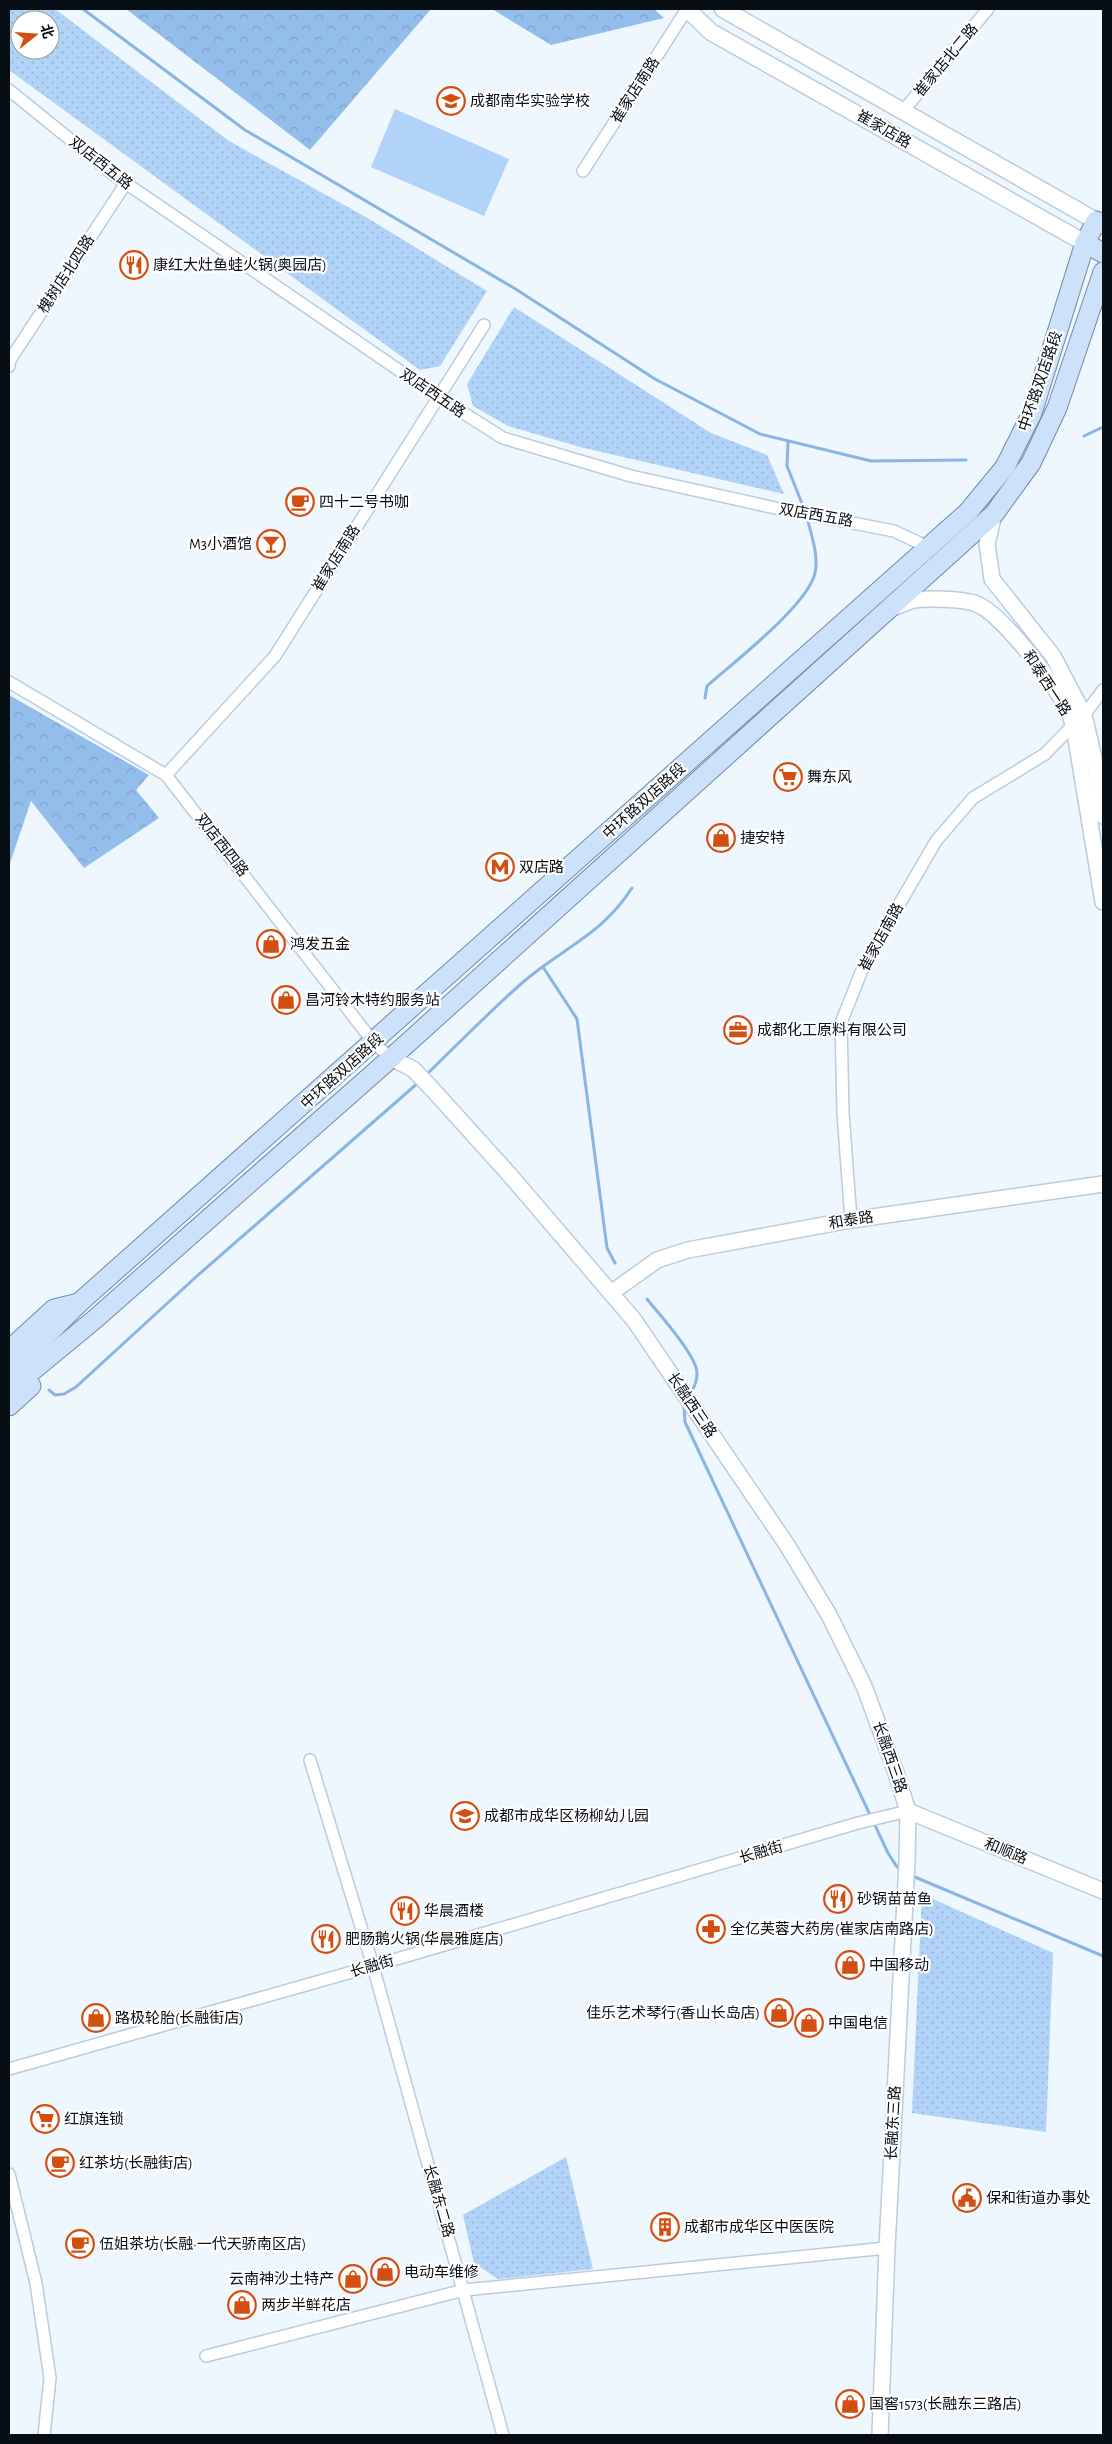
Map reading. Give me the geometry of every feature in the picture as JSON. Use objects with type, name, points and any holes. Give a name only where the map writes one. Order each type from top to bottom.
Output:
[{"type":"main road","name":"崔家店路","points":[[687,9],[711,32],[1085,243]]},
{"type":"main road","name":"崔家店路","points":[[723,9],[903,111],[1101,219]]},
{"type":"main road","name":"中环路双店路段","points":[[11,1382],[80,1302],[374,1043],[968,512],[1005,466],[1032,413],[1085,243],[1101,219]]},
{"type":"main road","points":[[1085,243],[1103,253]]},
{"type":"main road","name":"中环路双店路段","points":[[94,1320],[391,1058],[994,514],[1031,463],[1054,416],[1098,301],[1103,272]]},
{"type":"main road","points":[[9,1350],[54,1309],[80,1302]]},
{"type":"main road","points":[[11,1382],[94,1320]]},
{"type":"main road","points":[[9,1406],[49,1371],[94,1320]]},
{"type":"street","name":"崔家店南路","points":[[583,171],[687,9]]},
{"type":"street","name":"崔家店北二路","points":[[903,111],[988,9]]},
{"type":"street","name":"双店西五路","points":[[9,90],[126,183],[438,397],[503,438],[631,476],[780,510],[894,531],[928,547]]},
{"type":"street","name":"槐树店北四路","points":[[9,366],[10,360],[126,183]]},
{"type":"street","name":"崔家店南路","points":[[166,775],[275,656],[484,325]]},
{"type":"street","name":"和泰西一路","points":[[994,514],[986,544],[992,579],[1053,656],[1096,766],[1103,816]]},
{"type":"street","name":"和泰西一路","points":[[886,610],[913,600],[974,603],[989,610],[1021,644],[1070,714],[1078,720],[1103,902]]},
{"type":"street","name":"双店西四路","points":[[9,682],[166,775],[374,1043],[391,1058]]},
{"type":"street","name":"崔家店南路","points":[[851,1220],[843,1113],[841,1022],[864,965],[936,841],[973,798],[1045,754],[1078,720],[1103,690]]},
{"type":"street","name":"长融西三路","points":[[391,1058],[413,1069],[433,1090],[634,1320],[776,1529],[829,1616],[864,1686],[896,1770],[908,1811]]},
{"type":"street","name":"和泰路","points":[[611,1293],[658,1260],[688,1250],[851,1220],[1103,1184]]},
{"type":"street","name":"长融东二路","points":[[310,1760],[373,1966],[503,2435]]},
{"type":"street","name":"长融街","points":[[9,2068],[373,1966],[858,1823],[908,1811]]},
{"type":"street","name":"长融东三路","points":[[880,2435],[908,1811]]},
{"type":"street","name":"和顺路","points":[[908,1811],[1103,1891]]},
{"type":"street","points":[[9,2174],[36,2283],[50,2378],[44,2435]]},
{"type":"street","points":[[206,2356],[464,2290],[887,2248]]},
{"type":"shaded area","points":[[9,9],[56,10],[10,10],[10,60],[60,60],[60,13],[229,141],[364,216],[487,291],[440,366],[420,370],[9,70]]},
{"type":"shaded area","points":[[395,109],[509,159],[484,216],[371,167]]},
{"type":"shaded area","points":[[514,307],[711,433],[767,455],[784,494],[580,447],[508,426],[473,406],[467,384]]},
{"type":"shaded area","points":[[922,1894],[1053,1953],[1046,2132],[912,2113]]},
{"type":"shaded area","points":[[566,2157],[593,2269],[498,2279],[474,2263],[463,2215]]},
{"type":"green space","points":[[126,9],[431,9],[310,150]]},
{"type":"green space","points":[[492,9],[654,9],[664,18],[551,45]]},
{"type":"green space","points":[[9,695],[149,775],[136,790],[159,818],[84,868],[31,801],[9,866]]},
{"type":"waterway","points":[[83,9],[245,130],[514,288],[655,379],[760,434],[871,461],[966,460]]},
{"type":"waterway","points":[[1084,436],[1103,427]]},
{"type":"waterway","points":[[788,442],[787,466],[805,511]]},
{"type":"waterway","points":[[705,698],[707,686],[785,617],[809,586],[815,573],[816,559],[807,517]]},
{"type":"waterway","points":[[425,1076],[522,983],[594,930],[620,904],[632,888]]},
{"type":"waterway","points":[[543,967],[577,1019],[607,1248],[615,1263]]},
{"type":"waterway","points":[[49,1390],[55,1395],[64,1394],[76,1387],[197,1276],[419,1082]]},
{"type":"waterway","points":[[647,1299],[685,1347],[696,1367],[697,1379],[691,1392]]},
{"type":"waterway","points":[[684,1407],[685,1422],[888,1853],[897,1867],[903,1870]]},
{"type":"waterway","points":[[910,1875],[1103,1956]]},
{"type":"place","name":"成都南华实验学校","points":[[451,101]]},
{"type":"place","name":"康红大灶鱼蛙火锅(奥园店)","points":[[134,265]]},
{"type":"place","name":"四十二号书咖","points":[[300,502]]},
{"type":"place","name":"M3小酒馆","points":[[271,544]]},
{"type":"place","name":"舞东风","points":[[788,777]]},
{"type":"place","name":"捷安特","points":[[721,838]]},
{"type":"place","name":"双店路","points":[[500,867]]},
{"type":"place","name":"鸿发五金","points":[[271,944]]},
{"type":"place","name":"昌河铃木特约服务站","points":[[286,1000]]},
{"type":"place","name":"成都化工原料有限公司","points":[[738,1030]]},
{"type":"place","name":"成都市成华区杨柳幼儿园","points":[[465,1816]]},
{"type":"place","name":"砂锅苗苗鱼","points":[[838,1899]]},
{"type":"place","name":"华晨酒楼","points":[[405,1911]]},
{"type":"place","name":"全亿芙蓉大药房(崔家店南路店)","points":[[711,1929]]},
{"type":"place","name":"肥肠鹅火锅(华晨雅庭店)","points":[[326,1939]]},
{"type":"place","name":"中国移动","points":[[850,1965]]},
{"type":"place","name":"佳乐艺术琴行(香山长岛店)","points":[[779,2013]]},
{"type":"place","name":"路极轮胎(长融街店)","points":[[96,2018]]},
{"type":"place","name":"中国电信","points":[[809,2023]]},
{"type":"place","name":"红旗连锁","points":[[45,2119]]},
{"type":"place","name":"红茶坊(长融街店)","points":[[60,2163]]},
{"type":"place","name":"保和街道办事处","points":[[967,2198]]},
{"type":"place","name":"成都市成华区中医医院","points":[[665,2227]]},
{"type":"place","name":"伍姐茶坊(长融·一代天骄南区店)","points":[[80,2244]]},
{"type":"place","name":"电动车维修","points":[[385,2272]]},
{"type":"place","name":"云南神沙土特产","points":[[353,2279]]},
{"type":"place","name":"两步半鲜花店","points":[[242,2305]]},
{"type":"place","name":"国窖1573(长融东三路店)","points":[[850,2404]]}]
